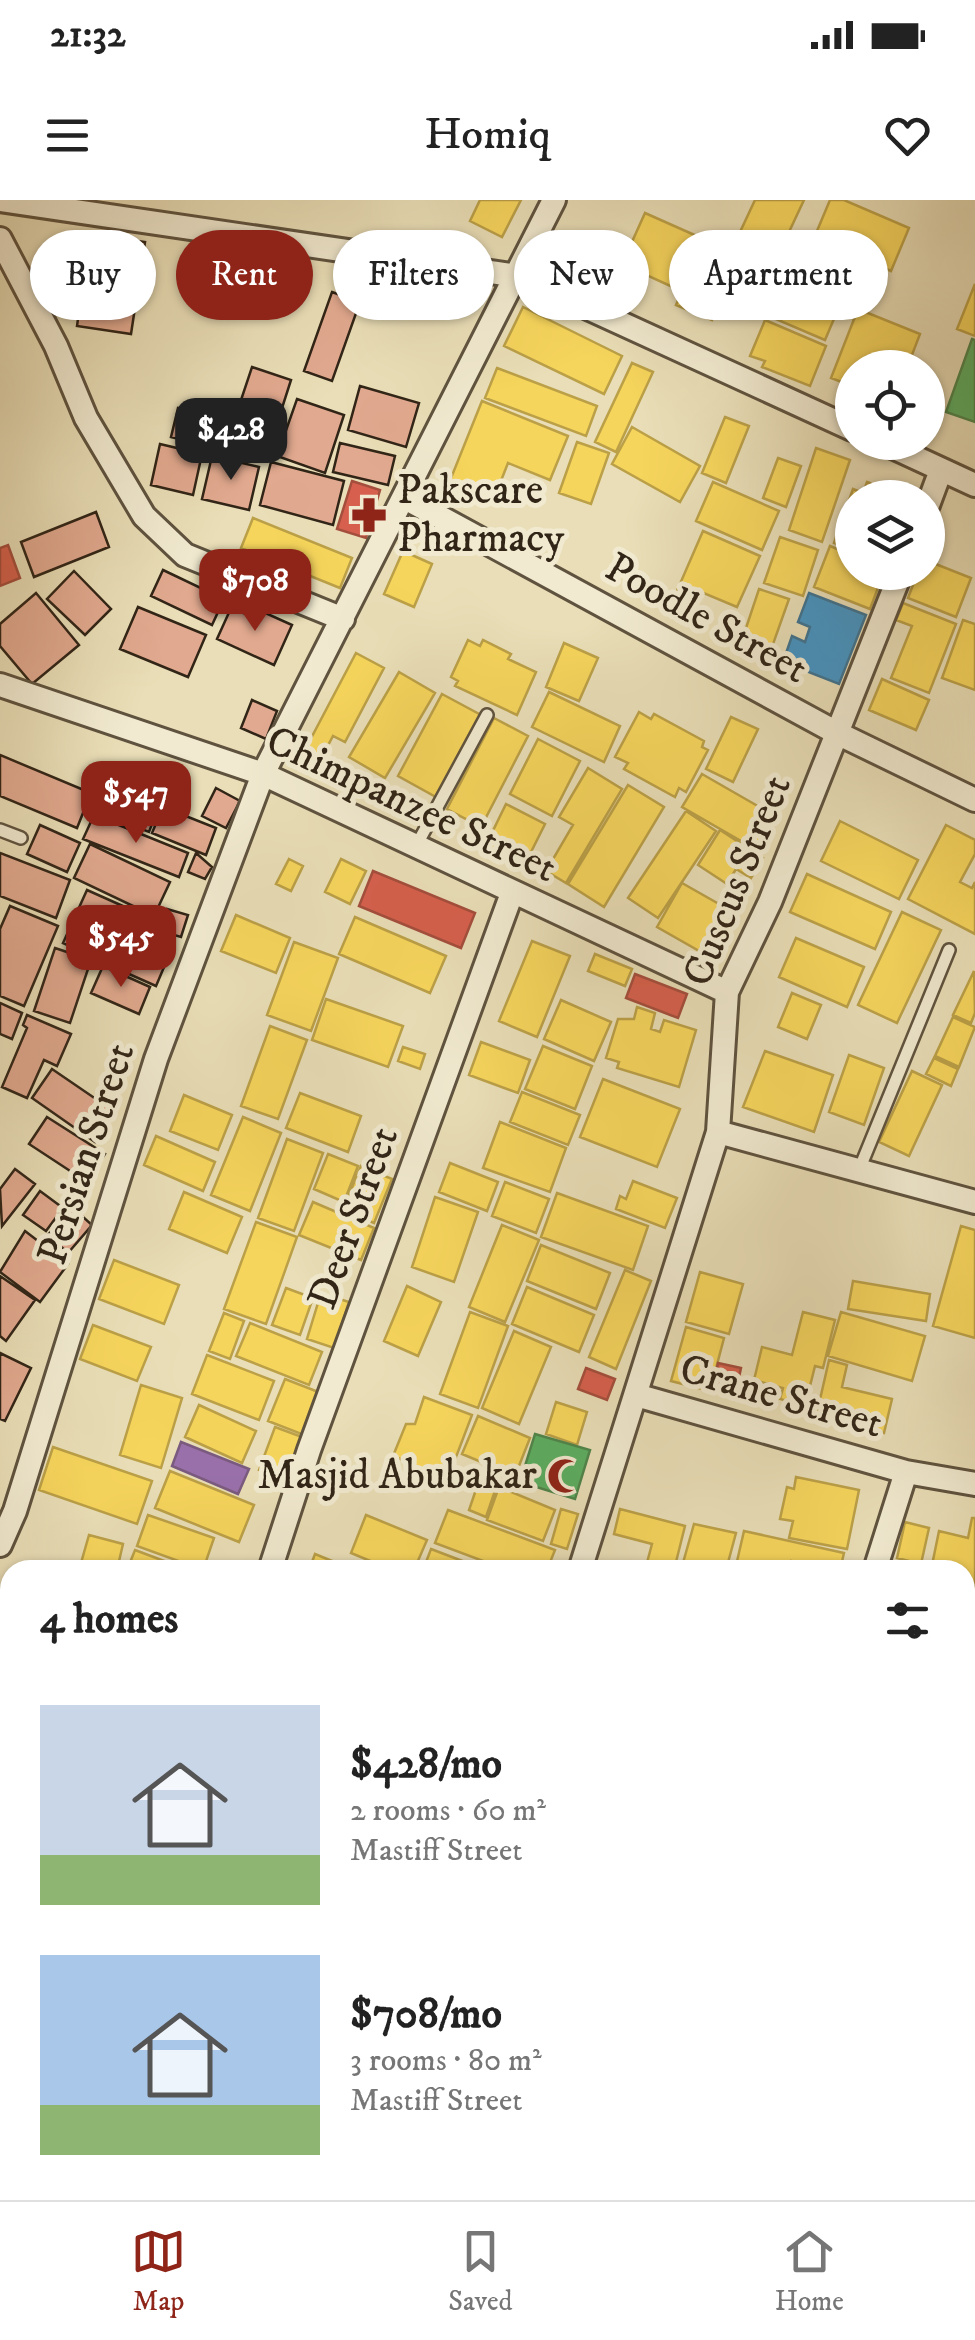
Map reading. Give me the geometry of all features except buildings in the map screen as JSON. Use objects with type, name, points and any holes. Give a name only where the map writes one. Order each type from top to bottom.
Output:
[{"type":"street","points":[[0,200],[514,275]]},
{"type":"street","name":"Persian Street","points":[[540,230],[554,200]]},
{"type":"street","points":[[0,239],[56,346],[86,418],[152,525],[185,555],[343,619]]},
{"type":"street","name":"Persian Street","points":[[0,1545],[8,1504],[156,1059],[263,774],[514,284]]},
{"type":"street","points":[[614,320],[835,421]]},
{"type":"street","points":[[921,460],[975,485]]},
{"type":"street","points":[[938,480],[942,470]]},
{"type":"street","name":"Poodle Street","points":[[405,498],[837,733],[975,800]]},
{"type":"street","name":"Cuscus Street","points":[[583,1560],[718,1132],[726,992],[770,902],[894,590]]},
{"type":"street","name":"Chimpanzee Street","points":[[0,685],[263,774],[726,992]]},
{"type":"street","name":"Deer Street","points":[[273,1560],[309,1450],[512,893]]},
{"type":"street","points":[[718,1132],[975,1202]]},
{"type":"street","name":"Crane Street","points":[[636,1395],[906,1472],[975,1484]]},
{"type":"street","name":"Crane Street","points":[[878,1560],[906,1472]]},
{"type":"lane","points":[[414,848],[487,715]]},
{"type":"lane","points":[[0,830],[21,838]]},
{"type":"lane","points":[[859,1170],[949,950]]},
{"type":"place","name":"Pakscare Pharmacy","points":[[369,515]]},
{"type":"place","name":"Masjid Abubakar","points":[[565,1476]]}]
